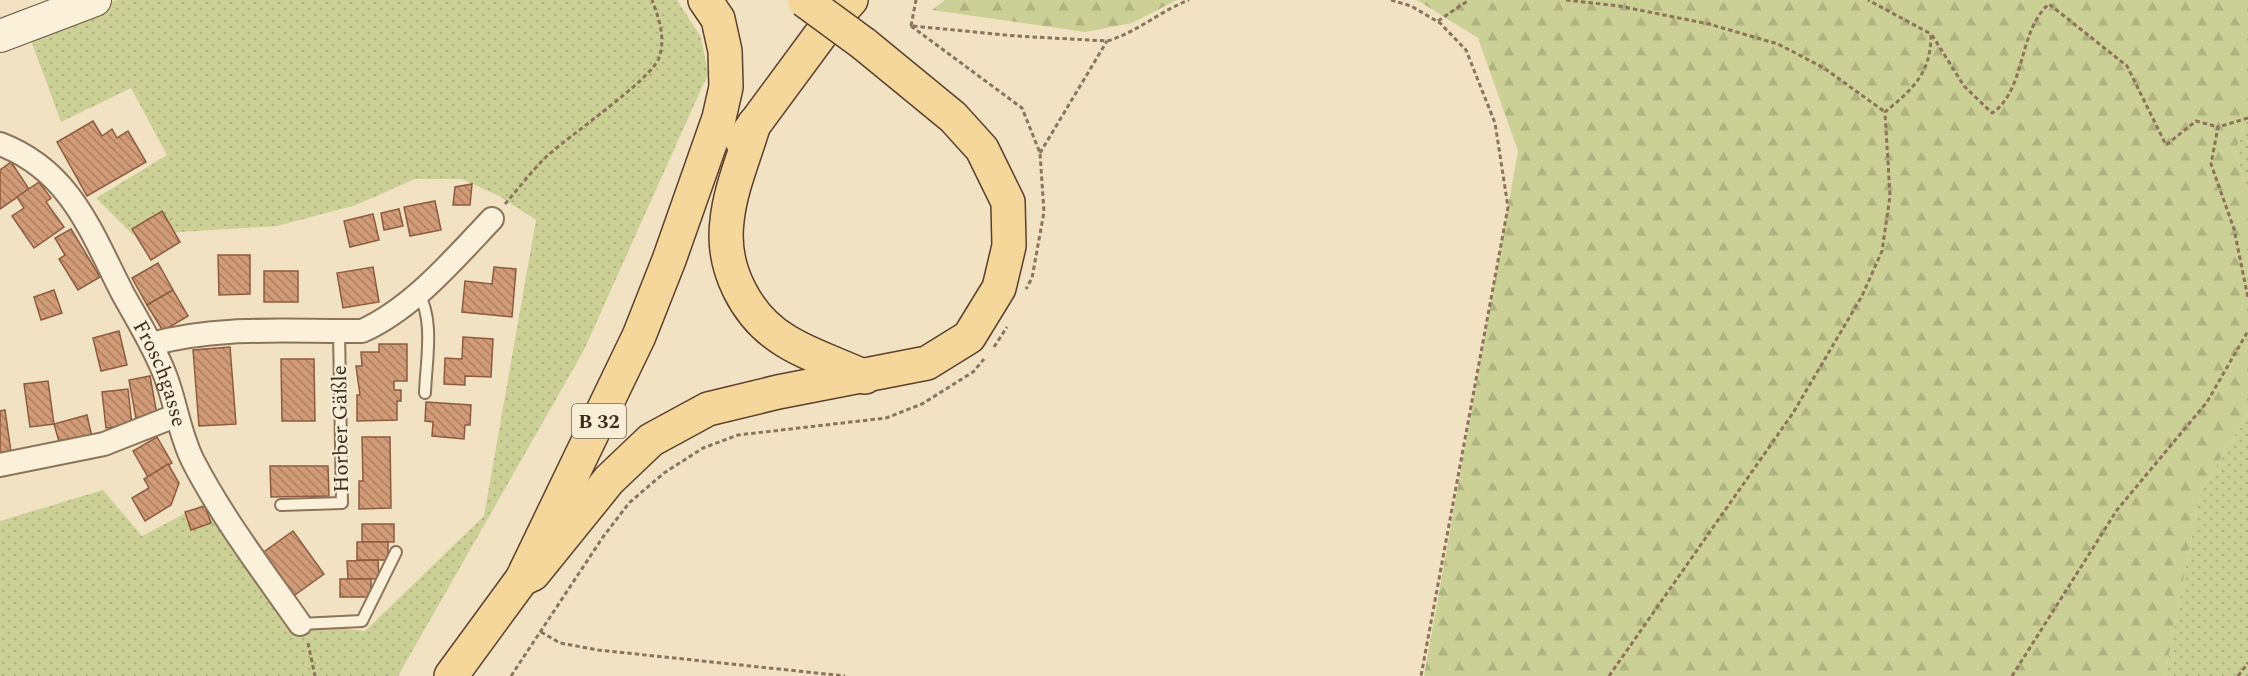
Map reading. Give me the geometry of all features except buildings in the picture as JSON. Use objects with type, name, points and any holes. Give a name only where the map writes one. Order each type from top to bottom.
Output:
[{"type":"main road","points":[[0,36],[95,0]]},
{"type":"main road","points":[[669,260],[719,117],[726,87],[725,51],[718,19],[705,0]]},
{"type":"main road","points":[[522,579],[532,574],[609,480],[651,440],[708,409],[778,392],[866,377],[927,363],[969,337],[999,288],[1009,246],[1008,202],[982,149],[953,117],[864,44],[804,0]]},
{"type":"main road","name":"B 32","points":[[451,676],[522,579],[639,336],[669,260],[715,180],[824,30],[851,0]]},
{"type":"main road","points":[[754,124],[727,221],[728,250],[741,296],[759,321],[787,342],[866,377]]},
{"type":"street","name":"Froschgasse","points":[[0,144],[40,166],[66,190],[78,207],[152,344],[166,378],[175,416],[193,460],[233,527],[300,624]]},
{"type":"street","points":[[152,344],[203,333],[238,330],[362,332],[376,325],[418,292],[492,219]]},
{"type":"street","points":[[0,465],[104,444],[175,416]]},
{"type":"lane","points":[[418,292],[424,302],[428,322],[425,393]]},
{"type":"lane","name":"Horber Gäßle","points":[[281,505],[342,503],[339,332]]},
{"type":"lane","points":[[300,624],[362,621],[396,552]]},
{"type":"path","points":[[492,219],[544,159],[579,127],[643,79],[659,58],[663,28],[652,0]]},
{"type":"path","points":[[916,0],[911,26],[1016,36],[1107,41],[1119,38],[1188,0]]},
{"type":"path","points":[[1392,0],[1411,6],[1440,23],[1466,50],[1495,123],[1508,207],[1421,676]]},
{"type":"path","points":[[1440,23],[1438,21],[1469,0]]},
{"type":"path","points":[[1566,0],[1619,6],[1709,24],[1778,44],[1824,68],[1885,112]]},
{"type":"path","points":[[1868,0],[1931,34],[1953,64],[1964,86],[1992,113],[2000,108],[2011,89],[2038,13],[2049,3],[2127,66],[2166,145],[2196,121],[2218,127],[2248,118]]},
{"type":"path","points":[[1885,112],[1915,87],[1931,56],[1931,34]]},
{"type":"path","points":[[1040,153],[1107,41]]},
{"type":"path","points":[[1609,676],[1793,413],[1862,296],[1882,251],[1890,196],[1885,112]]},
{"type":"path","points":[[2218,127],[2211,164],[2234,229],[2248,298]]},
{"type":"path","points":[[2012,676],[2117,510],[2207,402],[2248,331]]},
{"type":"path","points":[[300,624],[312,657],[315,676]]},
{"type":"path","points":[[511,676],[541,632],[560,643],[598,650],[845,676]]},
{"type":"path","points":[[2238,676],[2248,663]]},
{"type":"green space","points":[[117,0],[677,0],[701,37],[708,74],[584,350],[398,676],[0,676],[0,521],[103,490],[142,536],[224,493],[301,623],[365,631],[484,516],[536,220],[499,196],[462,179],[415,179],[356,205],[277,226],[133,235],[96,198],[167,155],[131,88],[61,122],[31,40],[100,5]]},
{"type":"green space","points":[[945,0],[1177,0],[1132,23],[1085,32],[932,10]]},
{"type":"green space","points":[[1417,0],[2248,0],[2248,117],[2235,152],[2248,192],[2248,413],[2200,493],[2165,676],[1424,676],[1518,151],[1478,38]]},
{"type":"green space","points":[[2248,117],[2248,192],[2235,152]]},
{"type":"green space","points":[[2248,413],[2248,676],[2165,676],[2200,493]]}]
